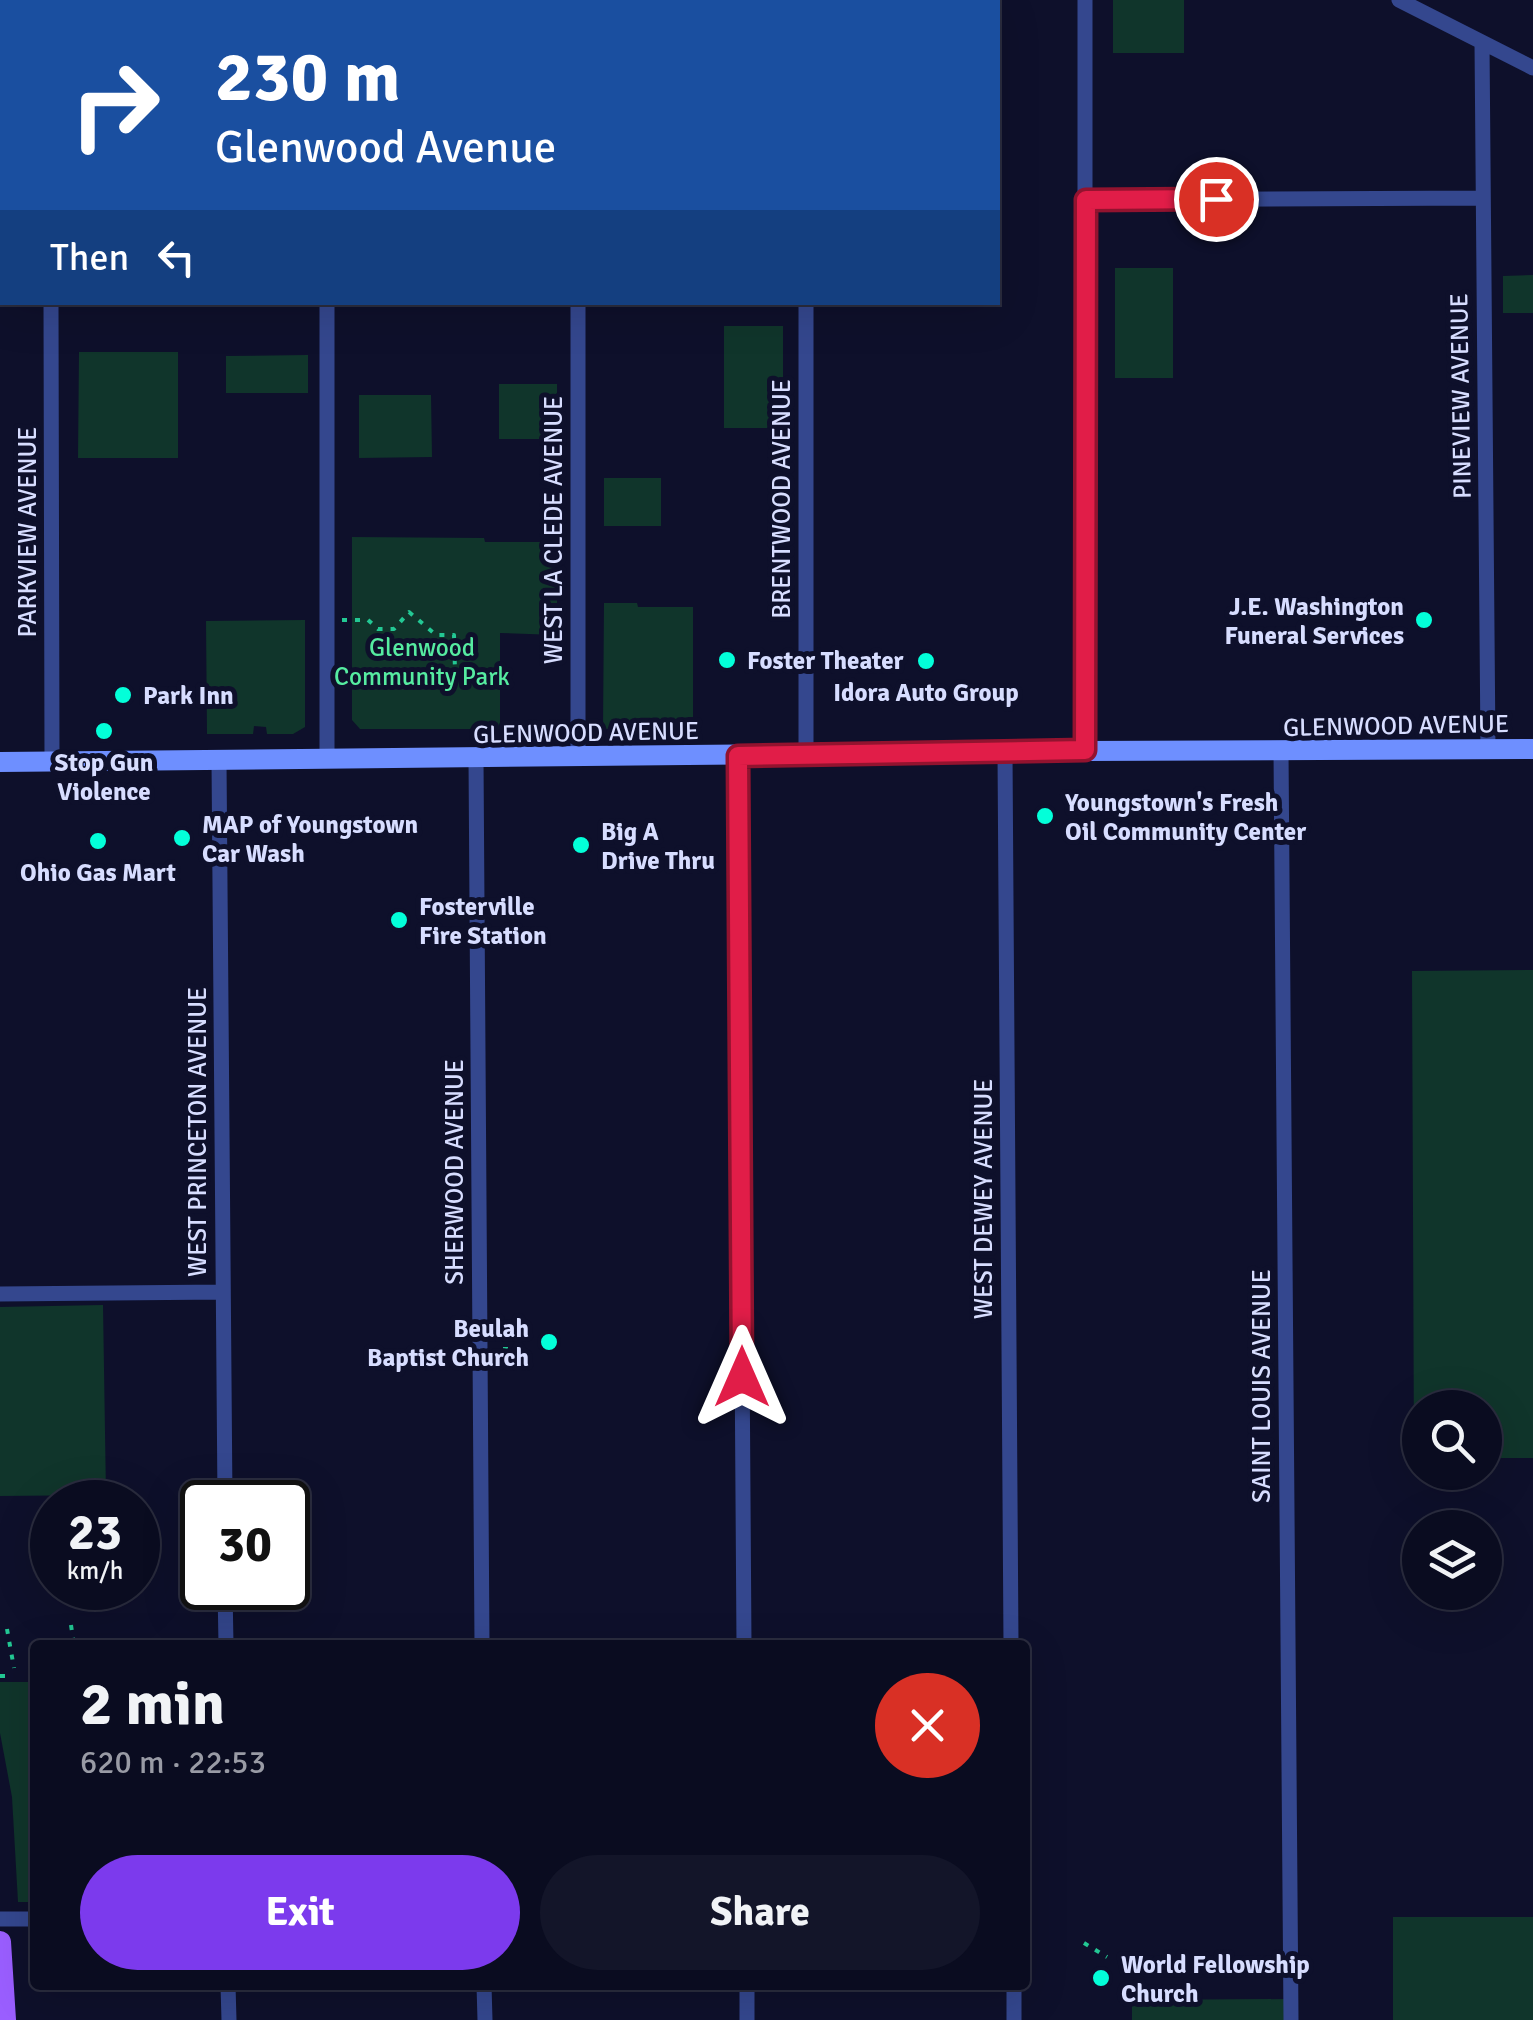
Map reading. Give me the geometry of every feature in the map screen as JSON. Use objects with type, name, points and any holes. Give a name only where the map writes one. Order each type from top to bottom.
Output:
[{"type":"main road","name":"GLENWOOD AVENUE","points":[[0,762],[1533,749]]},
{"type":"main road","points":[[0,1942],[5,2020]]},
{"type":"street","points":[[1085,0],[1085,750]]},
{"type":"street","points":[[1399,0],[1533,68]]},
{"type":"street","name":"PINEVIEW AVENUE","points":[[1482,43],[1488,749]]},
{"type":"street","points":[[1086,200],[1483,198]]},
{"type":"street","name":"PARKVIEW AVENUE","points":[[51,305],[52,761]]},
{"type":"street","points":[[327,305],[327,760]]},
{"type":"street","name":"WEST LA CLEDE AVENUE","points":[[578,305],[578,757]]},
{"type":"street","name":"BRENTWOOD AVENUE","points":[[806,305],[806,755]]},
{"type":"street","name":"SAINT LOUIS AVENUE","points":[[1282,751],[1291,2020]]},
{"type":"street","name":"WEST DEWEY AVENUE","points":[[1005,753],[1011,1640]]},
{"type":"street","points":[[738,756],[744,1640]]},
{"type":"street","name":"SHERWOOD AVENUE","points":[[476,758],[482,1640]]},
{"type":"street","name":"WEST PRINCETON AVENUE","points":[[219,761],[225,1480]]},
{"type":"street","points":[[0,1294],[223,1292]]},
{"type":"street","points":[[225,1610],[226,1640]]},
{"type":"street","points":[[0,1920],[30,1920]]},
{"type":"street","points":[[228,1990],[228,2020]]},
{"type":"street","points":[[484,1990],[485,2020]]},
{"type":"street","points":[[746,1990],[747,2020]]},
{"type":"street","points":[[1014,1990],[1014,2020]]},
{"type":"path","points":[[327,620],[368,620],[378,628],[394,628],[409,612],[436,636],[454,635],[455,671]]},
{"type":"path","points":[[502,1349],[518,1349]]},
{"type":"path","points":[[70,1625],[73,1640]]},
{"type":"path","points":[[7,1629],[14,1668]]},
{"type":"path","points":[[0,1676],[11,1676]]},
{"type":"path","points":[[1084,1942],[1107,1957]]},
{"type":"green space","points":[[1113,0],[1184,0],[1184,53],[1113,53]]},
{"type":"green space","points":[[1115,268],[1173,268],[1173,378],[1115,378]]},
{"type":"green space","points":[[1533,275],[1533,313],[1503,313],[1503,276]]},
{"type":"green space","points":[[724,326],[783,326],[783,428],[724,428]]},
{"type":"green space","points":[[79,352],[178,352],[178,458],[78,458]]},
{"type":"green space","points":[[308,355],[308,393],[226,393],[226,356]]},
{"type":"green space","points":[[499,384],[557,384],[557,439],[499,439]]},
{"type":"green space","points":[[359,395],[431,395],[432,457],[359,458]]},
{"type":"green space","points":[[604,478],[661,478],[661,526],[604,526]]},
{"type":"green space","name":"Glenwood Community Park","points":[[352,537],[557,542],[557,635],[500,633],[500,729],[360,729],[352,720]]},
{"type":"green space","points":[[604,603],[693,607],[693,729],[603,729]]},
{"type":"green space","points":[[305,620],[305,727],[293,734],[267,734],[266,727],[254,726],[253,734],[207,734],[206,621]]},
{"type":"green space","points":[[1533,970],[1533,1458],[1502,1458],[1502,1390],[1414,1390],[1412,971]]},
{"type":"green space","points":[[103,1305],[106,1480],[30,1480],[30,1496],[0,1496],[0,1307]]},
{"type":"green space","points":[[0,1682],[30,1682],[30,1902],[18,1902],[12,1797],[0,1733]]},
{"type":"green space","points":[[1393,1917],[1533,1917],[1533,2020],[1393,2020]]},
{"type":"green space","points":[[1291,1999],[1291,2020],[1132,2020],[1132,2000]]},
{"type":"place","name":"J.E. Washington Funeral Services","points":[[1424,620]]},
{"type":"place","name":"Foster Theater","points":[[727,660]]},
{"type":"place","name":"Idora Auto Group","points":[[926,661]]},
{"type":"place","name":"Park Inn","points":[[123,695]]},
{"type":"place","name":"Stop Gun Violence","points":[[104,731]]},
{"type":"place","name":"Youngstown's Fresh Oil Community Center","points":[[1045,816]]},
{"type":"place","name":"MAP of Youngstown Car Wash","points":[[182,838]]},
{"type":"place","name":"Ohio Gas Mart","points":[[98,841]]},
{"type":"place","name":"Big A Drive Thru","points":[[581,845]]},
{"type":"place","name":"Fosterville Fire Station","points":[[399,920]]},
{"type":"place","name":"Beulah Baptist Church","points":[[549,1342]]},
{"type":"place","name":"World Fellowship Church","points":[[1101,1978]]},
{"type":"route","points":[[742,1377],[738,756],[1085,750],[1086,200],[1216,199]]}]
